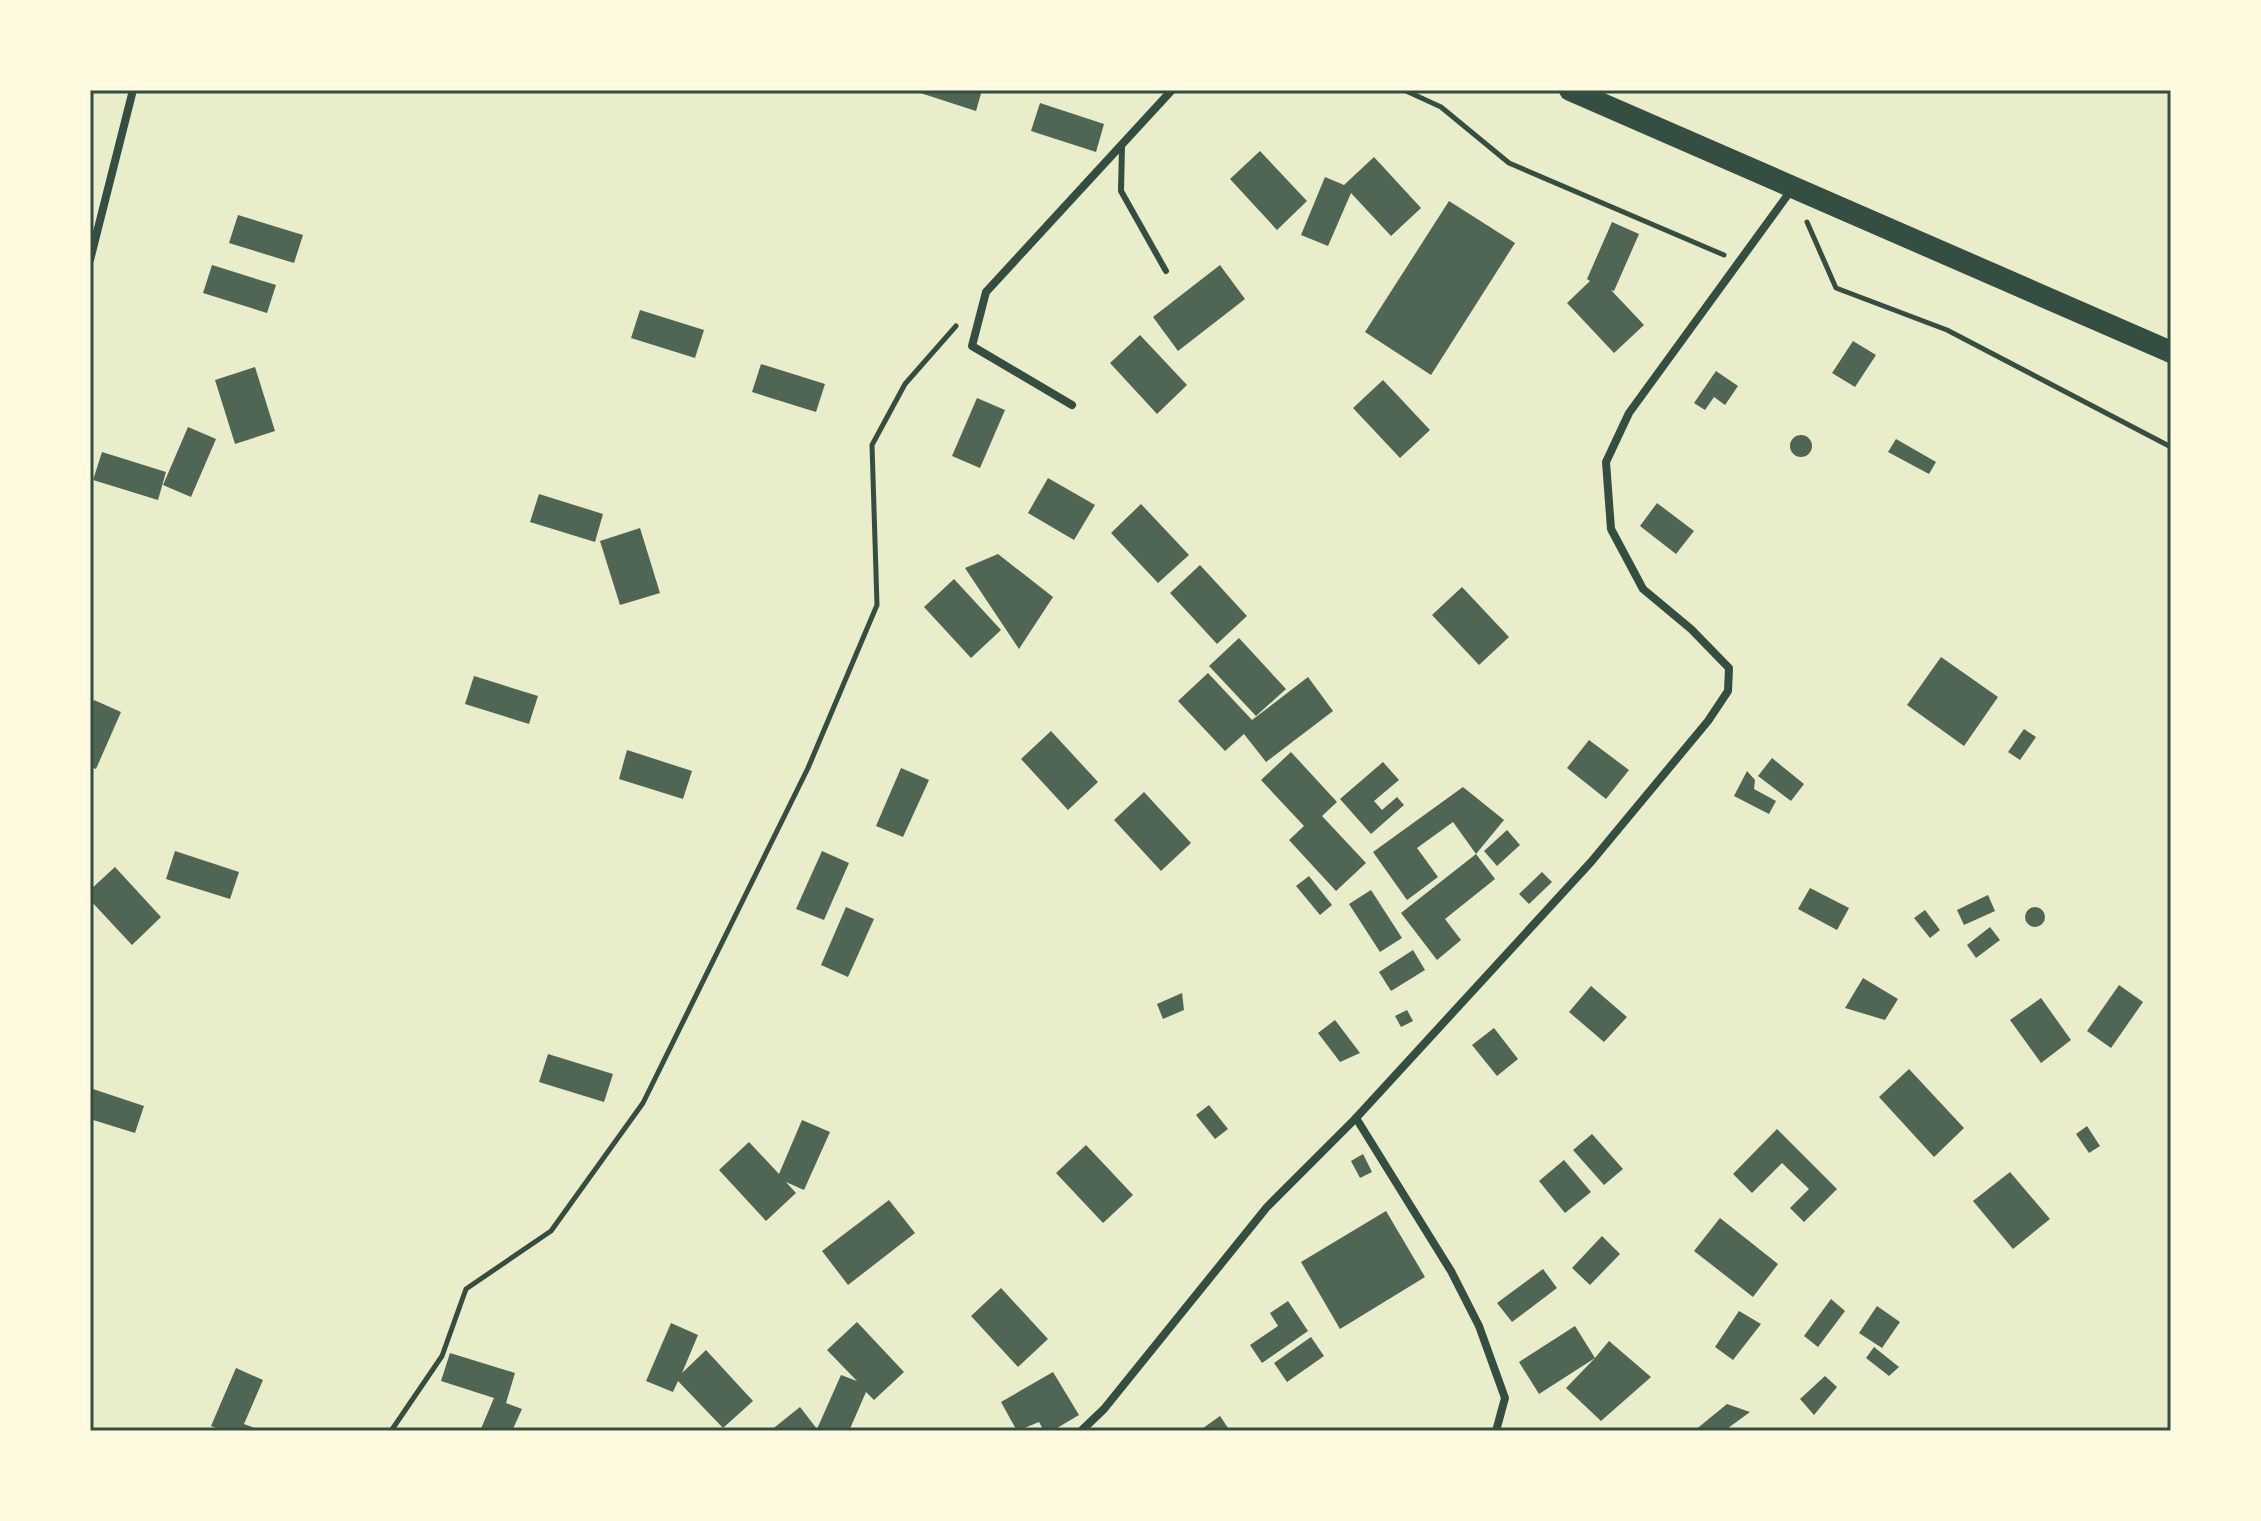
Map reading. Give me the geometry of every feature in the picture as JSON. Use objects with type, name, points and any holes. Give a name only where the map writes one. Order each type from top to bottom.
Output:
[{"type":"highway","points":[[1570,90],[2171,352]]},
{"type":"street","points":[[90,260],[133,90]]},
{"type":"street","points":[[1072,405],[972,346],[986,292],[1172,90]]},
{"type":"street","points":[[1081,1431],[1104,1409],[1267,1207],[1356,1118],[1591,862],[1708,721],[1728,691],[1729,668],[1691,629],[1643,589],[1636,577],[1611,529],[1606,462],[1629,413],[1792,188]]},
{"type":"street","points":[[1356,1118],[1451,1271],[1479,1326],[1505,1398],[1496,1431]]},
{"type":"lane","points":[[1122,146],[1121,191],[1166,271]]},
{"type":"path","points":[[1404,90],[1441,107],[1509,163],[1740,262]]},
{"type":"path","points":[[1792,188],[1836,288],[1947,330],[2171,447]]},
{"type":"path","points":[[391,1431],[442,1356],[466,1289],[551,1231],[643,1103],[808,768],[877,605],[872,445],[905,384],[986,292]]},
{"type":"building","points":[[911,90],[982,90],[976,111]]},
{"type":"building","points":[[1040,103],[1104,124],[1096,152],[1031,131]]},
{"type":"building","points":[[1260,151],[1307,201],[1277,230],[1230,179]]},
{"type":"building","points":[[1374,157],[1421,208],[1391,236],[1351,193],[1328,246],[1301,235],[1325,177],[1344,185]]},
{"type":"building","points":[[1449,201],[1515,243],[1431,375],[1365,332]]},
{"type":"building","points":[[238,215],[303,235],[294,263],[229,243]]},
{"type":"building","points":[[1612,222],[1639,234],[1614,291],[1611,290],[1644,325],[1614,353],[1567,303],[1590,281],[1587,279]]},
{"type":"building","points":[[212,265],[276,285],[267,313],[203,293]]},
{"type":"building","points":[[1220,265],[1245,299],[1178,351],[1153,317]]},
{"type":"building","points":[[640,310],[704,330],[695,358],[631,338]]},
{"type":"building","points":[[1140,335],[1187,385],[1157,414],[1110,363]]},
{"type":"building","points":[[1853,341],[1876,355],[1855,387],[1832,373]]},
{"type":"building","points":[[761,364],[825,384],[816,412],[752,392]]},
{"type":"building","points":[[255,367],[275,431],[235,444],[215,380]]},
{"type":"building","points":[[1716,371],[1738,386],[1725,405],[1714,397],[1705,410],[1694,403]]},
{"type":"building","points":[[1383,380],[1430,430],[1400,458],[1353,408]]},
{"type":"building","points":[[977,398],[1005,410],[980,468],[952,456]]},
{"type":"building","points":[[188,427],[216,439],[191,497],[163,485]]},
{"type":"building","points":[[1801,435],[1809,438],[1812,446],[1809,454],[1801,457],[1793,454],[1790,446],[1793,438]]},
{"type":"building","points":[[1896,439],[1936,462],[1929,474],[1888,452]]},
{"type":"building","points":[[102,452],[166,472],[158,500],[93,480]]},
{"type":"building","points":[[1048,478],[1095,505],[1074,540],[1028,513]]},
{"type":"building","points":[[539,494],[603,514],[595,542],[530,522]]},
{"type":"building","points":[[1657,503],[1694,531],[1676,554],[1640,526]]},
{"type":"building","points":[[1141,504],[1189,555],[1158,583],[1111,533]]},
{"type":"building","points":[[640,528],[660,593],[620,605],[600,541]]},
{"type":"building","points":[[998,554],[1053,597],[1019,649],[965,568]]},
{"type":"building","points":[[1200,565],[1247,616],[1217,644],[1170,593]]},
{"type":"building","points":[[954,579],[1001,630],[971,658],[924,607]]},
{"type":"building","points":[[1462,587],[1509,637],[1479,665],[1432,615]]},
{"type":"building","points":[[1239,638],[1286,689],[1256,716],[1209,666]]},
{"type":"building","points":[[1941,657],[1998,697],[1964,746],[1907,705]]},
{"type":"building","points":[[1208,673],[1252,720],[1308,677],[1333,711],[1266,762],[1244,734],[1225,751],[1178,701]]},
{"type":"building","points":[[474,676],[538,696],[529,724],[465,704]]},
{"type":"building","points":[[94,700],[121,712],[96,769],[90,767],[90,709]]},
{"type":"building","points":[[2024,729],[2036,737],[2020,760],[2008,752]]},
{"type":"building","points":[[1051,731],[1098,782],[1068,810],[1021,759]]},
{"type":"building","points":[[1589,740],[1629,770],[1606,799],[1567,768]]},
{"type":"building","points":[[627,750],[692,771],[683,799],[619,779]]},
{"type":"building","points":[[1291,752],[1337,802],[1322,816],[1366,863],[1336,891],[1289,840],[1304,826],[1261,780]]},
{"type":"building","points":[[1772,758],[1804,784],[1791,801],[1758,776]]},
{"type":"building","points":[[1383,762],[1399,780],[1374,801],[1382,810],[1397,797],[1404,805],[1371,834],[1340,799]]},
{"type":"building","points":[[901,768],[929,780],[903,837],[876,826]]},
{"type":"building","points":[[1747,771],[1755,780],[1754,789],[1776,801],[1769,814],[1734,796]]},
{"type":"building","points":[[1463,787],[1504,820],[1476,854],[1453,822],[1417,848],[1438,877],[1407,900],[1373,852]]},
{"type":"building","points":[[1144,792],[1191,843],[1161,871],[1114,820]]},
{"type":"building","points":[[1507,830],[1520,845],[1497,866],[1484,851]]},
{"type":"building","points":[[175,851],[239,872],[230,899],[166,879]]},
{"type":"building","points":[[822,851],[849,863],[824,920],[796,909]]},
{"type":"building","points":[[1476,854],[1495,879],[1445,919],[1461,940],[1437,960],[1401,913]]},
{"type":"building","points":[[115,867],[161,917],[132,945],[90,900],[90,890]]},
{"type":"building","points":[[1542,872],[1552,882],[1529,904],[1519,894]]},
{"type":"building","points":[[1309,876],[1332,905],[1320,915],[1296,886]]},
{"type":"building","points":[[1810,888],[1849,908],[1837,930],[1798,909]]},
{"type":"building","points":[[1371,890],[1402,938],[1380,952],[1349,904]]},
{"type":"building","points":[[1988,895],[1995,911],[1964,925],[1957,910]]},
{"type":"building","points":[[846,907],[874,919],[848,977],[821,965]]},
{"type":"building","points":[[2035,907],[2042,910],[2045,917],[2042,924],[2035,927],[2028,924],[2025,917],[2028,910]]},
{"type":"building","points":[[1925,910],[1940,930],[1930,938],[1914,918]]},
{"type":"building","points":[[1990,927],[2000,940],[1976,958],[1967,945]]},
{"type":"building","points":[[1413,950],[1425,970],[1391,991],[1379,972]]},
{"type":"building","points":[[1863,978],[1898,999],[1885,1020],[1845,1008]]},
{"type":"building","points":[[2119,985],[2143,1002],[2111,1048],[2087,1031]]},
{"type":"building","points":[[1591,986],[1627,1017],[1604,1042],[1569,1012]]},
{"type":"building","points":[[1182,993],[1184,1010],[1163,1019],[1157,1004]]},
{"type":"building","points":[[2041,998],[2071,1040],[2041,1063],[2010,1020]]},
{"type":"building","points":[[1407,1010],[1413,1021],[1401,1027],[1395,1016]]},
{"type":"building","points":[[1335,1020],[1360,1053],[1340,1062],[1318,1033]]},
{"type":"building","points":[[1494,1028],[1518,1059],[1497,1076],[1472,1045]]},
{"type":"building","points":[[548,1054],[613,1074],[604,1102],[539,1082]]},
{"type":"building","points":[[1909,1069],[1964,1128],[1934,1157],[1879,1097]]},
{"type":"building","points":[[90,1088],[144,1106],[135,1133],[90,1119]]},
{"type":"building","points":[[1209,1105],[1228,1129],[1215,1139],[1196,1115]]},
{"type":"building","points":[[802,1120],[830,1132],[804,1190],[786,1182],[796,1193],[766,1221],[719,1170],[749,1142],[779,1174]]},
{"type":"building","points":[[2087,1126],[2100,1146],[2089,1153],[2076,1134]]},
{"type":"building","points":[[1777,1129],[1837,1189],[1804,1222],[1790,1208],[1809,1189],[1782,1163],[1752,1193],[1733,1174]]},
{"type":"building","points":[[1592,1134],[1623,1169],[1604,1185],[1573,1150]]},
{"type":"building","points":[[1086,1145],[1133,1195],[1103,1223],[1056,1173]]},
{"type":"building","points":[[1363,1154],[1372,1172],[1360,1178],[1351,1161]]},
{"type":"building","points":[[1564,1160],[1591,1192],[1565,1213],[1539,1181]]},
{"type":"building","points":[[2010,1172],[2050,1219],[2013,1249],[1973,1201]]},
{"type":"building","points":[[889,1200],[915,1233],[848,1285],[822,1251]]},
{"type":"building","points":[[1386,1211],[1425,1277],[1340,1329],[1301,1262]]},
{"type":"building","points":[[1720,1218],[1778,1264],[1753,1297],[1694,1251]]},
{"type":"building","points":[[1602,1236],[1620,1254],[1590,1285],[1572,1268]]},
{"type":"building","points":[[1543,1269],[1557,1288],[1512,1322],[1497,1303]]},
{"type":"building","points":[[1001,1288],[1048,1339],[1018,1367],[971,1316]]},
{"type":"building","points":[[1831,1299],[1845,1311],[1818,1347],[1804,1336]]},
{"type":"building","points":[[1288,1301],[1308,1331],[1262,1363],[1250,1345],[1278,1326],[1270,1313]]},
{"type":"building","points":[[1877,1306],[1900,1322],[1882,1348],[1859,1333]]},
{"type":"building","points":[[1739,1311],[1761,1324],[1733,1360],[1715,1347]]},
{"type":"building","points":[[857,1322],[904,1372],[874,1400],[866,1392],[849,1431],[770,1431],[800,1407],[817,1429],[841,1375],[857,1381],[827,1350]]},
{"type":"building","points":[[671,1323],[698,1335],[682,1373],[706,1350],[753,1401],[723,1428],[678,1381],[673,1392],[646,1381]]},
{"type":"building","points":[[1575,1326],[1595,1358],[1539,1394],[1519,1362]]},
{"type":"building","points":[[1311,1337],[1324,1356],[1287,1382],[1274,1363]]},
{"type":"building","points":[[1609,1341],[1651,1377],[1601,1421],[1566,1388]]},
{"type":"building","points":[[1874,1347],[1899,1367],[1889,1376],[1866,1358]]},
{"type":"building","points":[[450,1353],[515,1373],[506,1403],[522,1409],[512,1431],[480,1431],[494,1398],[441,1381]]},
{"type":"building","points":[[236,1368],[263,1380],[244,1424],[263,1431],[223,1431],[211,1426]]},
{"type":"building","points":[[1053,1372],[1079,1415],[1052,1431],[1044,1431],[1039,1422],[1017,1431],[1001,1402]]},
{"type":"building","points":[[1825,1376],[1837,1387],[1814,1415],[1800,1399]]},
{"type":"building","points":[[1727,1404],[1750,1412],[1724,1431],[1694,1431]]},
{"type":"building","points":[[1220,1416],[1228,1428],[1224,1431],[1199,1431]]}]
